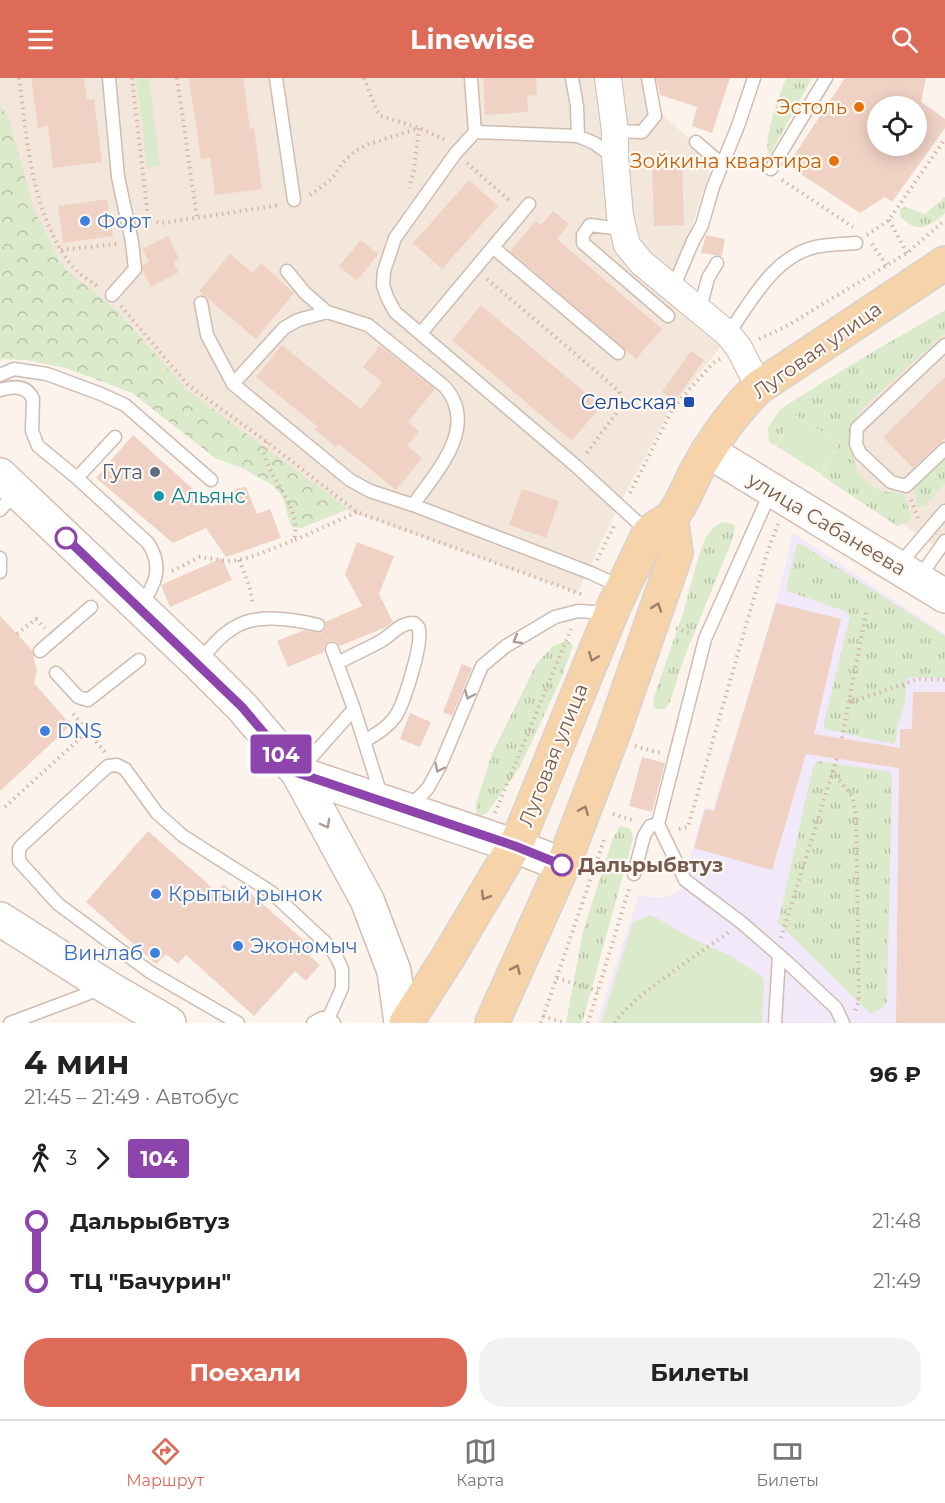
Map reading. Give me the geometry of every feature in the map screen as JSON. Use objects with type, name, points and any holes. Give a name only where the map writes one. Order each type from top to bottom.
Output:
[{"type":"main road","name":"Луговая улица","points":[[406,1023],[515,846],[616,602],[660,525],[733,415],[759,387],[945,263]]},
{"type":"main road","name":"улица Сабанеева","points":[[708,451],[775,504],[920,581]]},
{"type":"main road","points":[[6,492],[139,607],[198,663],[242,707],[298,773],[367,900],[394,971],[401,1023]]},
{"type":"main road","points":[[492,1023],[562,865],[613,734],[676,553],[660,525]]},
{"type":"main road","points":[[298,773],[515,846],[562,865]]},
{"type":"main road","points":[[0,919],[107,987],[169,1023]]},
{"type":"street","points":[[608,78],[615,131],[621,229],[627,245],[642,263],[728,334],[739,348],[759,387]]},
{"type":"lane","points":[[109,78],[118,177],[132,242],[135,269],[112,295]]},
{"type":"lane","points":[[276,78],[294,201]]},
{"type":"lane","points":[[471,78],[475,132],[461,147],[395,237],[384,271],[387,297],[395,312],[576,466],[660,525]]},
{"type":"lane","points":[[572,78],[577,106],[578,136]]},
{"type":"lane","points":[[615,131],[642,132],[652,122],[655,116],[648,78]]},
{"type":"lane","points":[[673,288],[702,225],[713,187],[754,78]]},
{"type":"lane","points":[[771,169],[826,78]]},
{"type":"lane","points":[[475,132],[578,136],[594,143],[615,157]]},
{"type":"lane","points":[[696,142],[717,160],[723,162]]},
{"type":"lane","points":[[421,333],[525,208]]},
{"type":"lane","points":[[621,229],[590,225],[583,235],[583,243],[668,316]]},
{"type":"lane","points":[[728,334],[774,271],[786,260],[814,247],[856,243]]},
{"type":"lane","points":[[494,248],[618,352]]},
{"type":"lane","points":[[700,309],[708,278],[717,263]]},
{"type":"lane","points":[[287,271],[327,312],[368,324],[445,387],[455,400],[457,418],[453,445],[413,505]]},
{"type":"lane","points":[[201,303],[207,335],[233,384],[350,480],[370,491],[413,505],[591,573],[616,602],[555,618],[506,646],[482,666],[440,766],[428,788],[395,806],[365,741],[332,650]]},
{"type":"lane","points":[[233,384],[284,328],[298,320],[327,312]]},
{"type":"lane","points":[[945,345],[857,428],[856,435],[860,453],[891,482],[898,485],[906,486],[945,449]]},
{"type":"lane","points":[[0,375],[14,369],[47,374],[125,405],[211,480]]},
{"type":"lane","points":[[0,390],[10,387],[25,388],[31,394],[33,399],[32,431],[38,446],[77,478],[148,543],[154,552],[156,562],[153,588],[139,607]]},
{"type":"lane","points":[[77,478],[115,437]]},
{"type":"lane","points":[[634,874],[644,836],[654,825],[705,639],[775,504]]},
{"type":"lane","points":[[920,581],[945,511]]},
{"type":"lane","points":[[920,581],[945,541]]},
{"type":"lane","points":[[0,558],[0,572]]},
{"type":"lane","points":[[40,651],[91,607]]},
{"type":"lane","points":[[198,663],[217,640],[236,626],[252,620],[299,620],[318,625]]},
{"type":"lane","points":[[338,663],[384,639],[407,623],[414,623],[420,631],[404,701],[390,724],[365,741]]},
{"type":"lane","points":[[56,673],[78,697],[88,700],[139,660]]},
{"type":"lane","points":[[298,773],[354,709]]},
{"type":"lane","points":[[238,1023],[150,972],[58,904],[19,861],[19,849],[22,845],[90,780],[108,766],[114,765],[125,769],[157,813],[183,836],[271,892],[326,943],[342,969],[342,988],[331,1021],[322,1018],[313,1023]]},
{"type":"lane","points":[[654,825],[686,880],[778,954],[836,1008],[843,1022]]},
{"type":"lane","points":[[775,1023],[778,954]]},
{"type":"lane","points":[[10,1023],[107,987]]},
{"type":"path","points":[[19,78],[33,177],[42,209],[61,250],[69,263],[85,278],[112,295],[188,385],[267,442],[357,512],[616,602]]},
{"type":"path","points":[[132,78],[148,217],[159,223],[276,206],[294,201],[309,195],[332,179],[344,162],[357,150],[419,128]]},
{"type":"path","points":[[177,78],[197,218]]},
{"type":"path","points":[[364,78],[381,116],[419,128],[461,147]]},
{"type":"path","points":[[408,193],[414,170],[419,128]]},
{"type":"path","points":[[771,169],[781,179],[866,236],[889,220],[945,139]]},
{"type":"path","points":[[468,164],[525,208]]},
{"type":"path","points":[[889,220],[907,253]]},
{"type":"path","points":[[61,250],[132,242]]},
{"type":"path","points":[[877,251],[887,266]]},
{"type":"path","points":[[475,269],[619,391],[622,402],[620,408],[576,466]]},
{"type":"path","points":[[267,442],[263,451],[289,501],[297,526],[294,540]]},
{"type":"path","points":[[613,812],[613,814],[654,825],[682,830],[688,827],[766,556],[775,504]]},
{"type":"path","points":[[175,570],[200,557],[228,561],[254,556],[357,512]]},
{"type":"path","points":[[239,560],[249,585],[253,605],[252,620]]},
{"type":"path","points":[[842,738],[866,613]]},
{"type":"path","points":[[17,634],[36,619]]},
{"type":"path","points":[[850,703],[918,679],[945,680]]},
{"type":"path","points":[[78,720],[114,765]]},
{"type":"path","points":[[5,807],[88,731]]},
{"type":"path","points":[[632,745],[652,750]]},
{"type":"path","points":[[778,954],[837,758]]},
{"type":"path","points":[[832,771],[852,796],[856,814],[859,1000],[854,1012],[843,1022]]},
{"type":"path","points":[[541,1023],[605,836]]},
{"type":"path","points":[[588,1023],[634,874]]},
{"type":"path","points":[[615,1023],[618,1017],[638,999],[742,923]]},
{"type":"path","points":[[557,978],[598,991]]},
{"type":"path","points":[[543,1017],[564,1023]]},
{"type":"shaded area","points":[[0,78],[642,78],[648,101],[713,161],[670,294],[723,344],[671,408],[619,505],[577,593],[307,496],[0,238]]},
{"type":"shaded area","points":[[945,327],[945,553],[828,473],[851,416]]},
{"type":"shaded area","name":"Дальрыбвтуз","points":[[793,533],[945,634],[945,1023],[597,1023],[639,895],[658,898],[682,889],[704,807],[713,809],[776,603]]},
{"type":"green space","points":[[136,78],[149,78],[160,166],[147,167]]},
{"type":"green space","points":[[786,78],[812,78],[771,153],[768,153],[770,127]]},
{"type":"green space","points":[[0,106],[8,116],[34,210],[67,271],[116,309],[186,389],[346,507],[346,510],[301,528],[291,527],[283,498],[274,486],[242,468],[215,458],[132,393],[66,368],[26,360],[0,359]]},
{"type":"green space","points":[[945,197],[945,213],[928,225],[917,227],[900,216],[900,209],[905,207],[925,214]]},
{"type":"green space","points":[[945,310],[945,333],[860,411],[852,431],[852,454],[860,475],[877,489],[904,495],[911,517],[908,522],[897,526],[821,475],[839,442],[795,415],[775,446],[769,442],[768,427],[785,406]]},
{"type":"green space","points":[[794,415],[839,442],[821,474],[776,446]]},
{"type":"green space","points":[[945,459],[945,483],[925,506],[917,506],[914,488]]},
{"type":"green space","points":[[722,522],[735,526],[733,538],[684,658],[670,702],[665,709],[656,709],[653,705],[654,697],[683,613],[700,552],[706,537]]},
{"type":"green space","points":[[797,544],[801,544],[945,636],[945,678],[910,677],[906,680],[905,704],[897,728],[896,741],[893,744],[825,729],[824,723],[850,616],[845,611],[787,591]]},
{"type":"green space","points":[[570,642],[573,646],[560,681],[520,767],[487,813],[479,816],[476,814],[476,804],[492,753],[537,663],[553,646]]},
{"type":"green space","points":[[819,761],[890,772],[892,777],[887,1002],[882,1009],[870,1013],[778,923],[813,767]]},
{"type":"green space","points":[[620,826],[629,828],[633,839],[582,1023],[566,1023],[583,931],[613,838]]},
{"type":"green space","points":[[651,915],[697,941],[731,956],[762,977],[764,982],[762,1023],[601,1023],[633,922]]},
{"type":"building","points":[[31,78],[84,78],[87,100],[94,99],[102,162],[53,168],[48,126],[38,128]]},
{"type":"building","points":[[243,78],[250,129],[254,128],[262,189],[215,195],[210,158],[201,159],[189,79]]},
{"type":"building","points":[[483,78],[536,78],[537,95],[527,96],[528,112],[485,115]]},
{"type":"building","points":[[656,78],[730,78],[712,133],[692,126],[697,107],[660,95]]},
{"type":"building","points":[[845,78],[926,78],[922,96],[867,96],[867,156],[925,156],[892,202],[885,197],[860,213],[784,163],[788,158],[793,157]]},
{"type":"building","points":[[927,106],[945,119],[945,128],[927,153]]},
{"type":"building","points":[[682,161],[684,225],[654,226],[652,162]]},
{"type":"building","points":[[469,180],[498,206],[442,269],[413,243]]},
{"type":"building","name":"Форт","points":[[107,199],[113,236],[63,243],[58,206]]},
{"type":"building","points":[[553,211],[569,224],[557,239],[662,329],[636,359],[510,251],[536,221],[541,225]]},
{"type":"building","points":[[706,235],[725,239],[722,256],[701,253]]},
{"type":"building","points":[[168,236],[179,259],[173,262],[179,272],[151,287],[143,271],[143,265],[149,262],[142,249]]},
{"type":"building","points":[[361,240],[378,254],[357,281],[339,266]]},
{"type":"building","points":[[230,254],[253,273],[261,263],[294,293],[256,339],[199,291]]},
{"type":"building","points":[[481,305],[601,406],[572,441],[452,340]]},
{"type":"building","points":[[282,345],[361,409],[382,382],[363,367],[380,345],[435,389],[408,422],[419,431],[407,446],[422,458],[396,490],[339,444],[336,447],[314,429],[317,426],[256,377]]},
{"type":"building","points":[[691,351],[704,360],[675,401],[662,392]]},
{"type":"building","points":[[945,377],[945,438],[913,468],[883,437]]},
{"type":"building","name":"Альянс","points":[[133,435],[213,507],[226,494],[246,487],[257,514],[270,509],[281,538],[226,557],[206,528],[173,543],[96,478]]},
{"type":"building","points":[[522,489],[559,501],[546,538],[509,525]]},
{"type":"building","points":[[357,542],[394,556],[379,594],[393,622],[340,646],[334,641],[329,642],[324,647],[324,652],[288,667],[277,641],[304,630],[321,633],[326,627],[325,622],[362,606],[345,574]]},
{"type":"building","points":[[222,558],[232,580],[170,607],[161,585]]},
{"type":"building","points":[[776,603],[841,619],[814,734],[900,748],[900,729],[912,729],[913,692],[945,692],[945,1023],[896,1023],[899,768],[806,754],[772,870],[694,848],[705,809],[714,811]]},
{"type":"building","points":[[0,616],[32,650],[37,671],[34,683],[71,725],[0,791]]},
{"type":"building","points":[[462,664],[472,668],[452,716],[443,712]]},
{"type":"building","points":[[410,713],[431,722],[420,747],[400,739]]},
{"type":"building","points":[[642,757],[665,763],[652,812],[629,806]]},
{"type":"building","points":[[148,831],[217,892],[223,884],[242,900],[249,892],[316,951],[310,956],[320,965],[306,981],[295,971],[254,1016],[186,955],[178,964],[166,954],[156,964],[86,902]]},
{"type":"bus line","name":"104","points":[[66,538],[242,707],[298,773],[515,846],[562,865]]},
{"type":"place","name":"Эстоль","points":[[859,107]]},
{"type":"place","name":"Зойкина квартира","points":[[834,161]]},
{"type":"place","name":"Форт","points":[[85,221]]},
{"type":"place","name":"Сельская","points":[[689,402]]},
{"type":"place","name":"Гута","points":[[155,472]]},
{"type":"place","name":"Альянс","points":[[159,496]]},
{"type":"place","name":"DNS","points":[[45,731]]},
{"type":"place","name":"Дальрыбвтуз","points":[[562,865]]},
{"type":"place","name":"Крытый рынок","points":[[156,894]]},
{"type":"place","name":"Экономыч","points":[[238,946]]},
{"type":"place","name":"Винлаб","points":[[155,953]]}]
